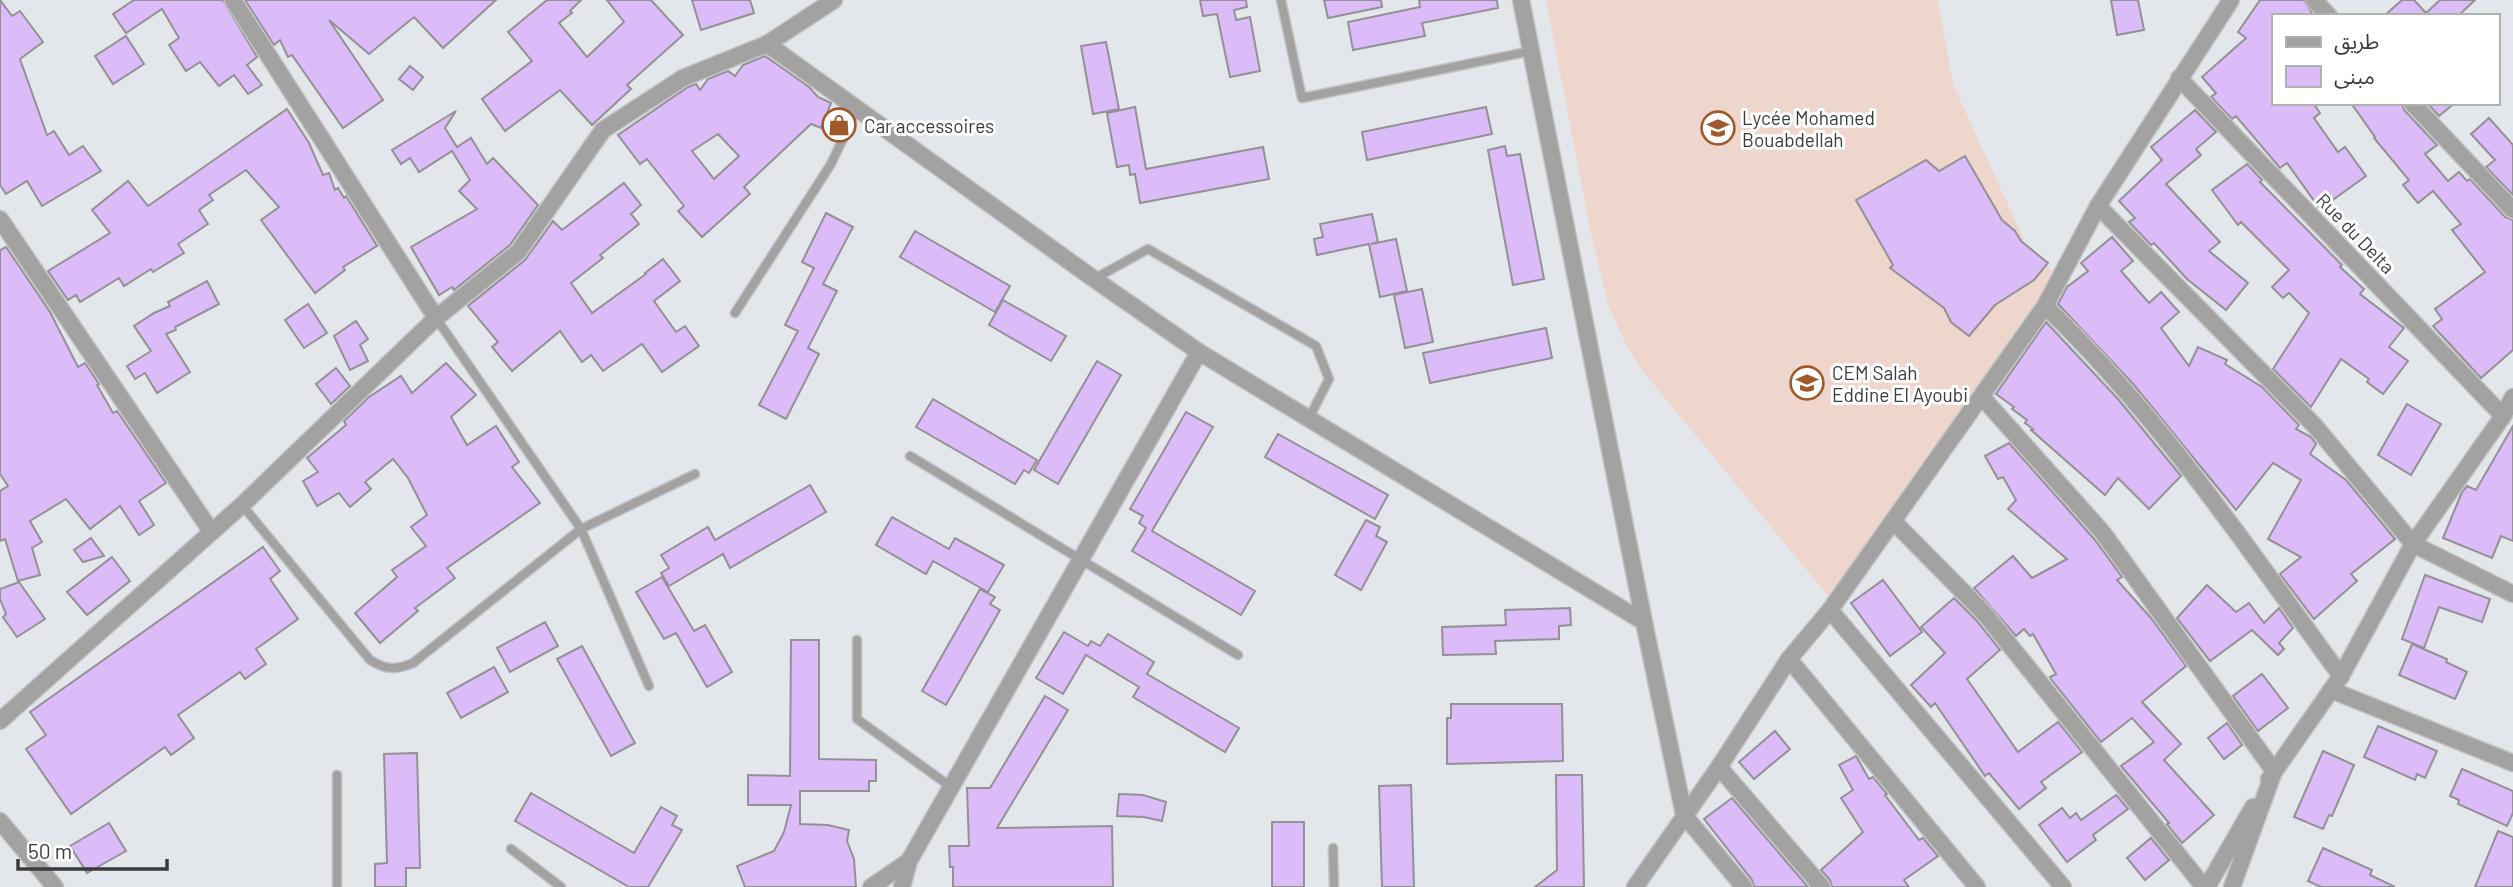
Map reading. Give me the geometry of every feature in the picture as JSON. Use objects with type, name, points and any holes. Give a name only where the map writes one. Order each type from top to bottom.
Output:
[{"type":"street","points":[[233,0],[436,318]]},
{"type":"street","points":[[0,721],[242,505],[436,318],[518,252],[603,131],[683,78],[767,44],[834,0]]},
{"type":"street","points":[[1521,0],[1684,815],[1744,887]]},
{"type":"street","points":[[1635,887],[1719,767],[1789,659],[1830,610],[1894,522],[2045,306],[2098,206],[2231,0]]},
{"type":"street","points":[[2314,0],[2327,14]]},
{"type":"street","points":[[767,44],[1199,352],[1644,622]]},
{"type":"street","name":"Rue du Delta","points":[[2179,78],[2502,416]]},
{"type":"street","points":[[2414,105],[2513,210]]},
{"type":"street","points":[[2098,206],[2315,426],[2413,544],[2513,594]]},
{"type":"street","points":[[0,219],[211,531]]},
{"type":"street","points":[[2045,306],[2087,347],[2176,452],[2341,676]]},
{"type":"street","points":[[902,887],[909,861],[1199,352]]},
{"type":"street","points":[[1982,397],[2103,533],[2274,771]]},
{"type":"street","points":[[1894,522],[1984,613],[2205,887],[2274,771],[2341,676],[2413,544],[2513,397]]},
{"type":"street","points":[[1830,610],[2063,887]]},
{"type":"street","points":[[1789,659],[1977,887]]},
{"type":"street","points":[[2331,690],[2513,762]]},
{"type":"street","points":[[1719,767],[1822,887]]},
{"type":"street","points":[[2232,887],[2274,771]]},
{"type":"street","points":[[0,821],[55,887]]},
{"type":"street","points":[[871,887],[909,861]]},
{"type":"lane","points":[[1281,0],[1302,98],[1531,51]]},
{"type":"lane","points":[[735,313],[831,164],[857,108]]},
{"type":"lane","points":[[1094,279],[1148,249],[1316,346],[1329,379],[1309,418]]},
{"type":"lane","points":[[436,318],[581,528],[649,686]]},
{"type":"lane","points":[[910,456],[1238,655]]},
{"type":"lane","points":[[242,505],[370,660],[383,668],[399,669],[414,663],[581,528],[695,474]]},
{"type":"lane","points":[[857,640],[857,719],[951,787]]},
{"type":"lane","points":[[337,775],[337,887]]},
{"type":"lane","points":[[1333,848],[1334,887]]},
{"type":"lane","points":[[511,849],[561,887]]},
{"type":"shaded area","points":[[1546,0],[1938,0],[1953,84],[2029,251],[2057,274],[1975,397],[1829,597],[1641,369],[1625,343],[1609,307],[1591,234]]},
{"type":"building","points":[[0,0],[12,16],[20,11],[43,42],[20,59],[47,135],[54,131],[69,155],[83,146],[101,171],[42,206],[27,181],[6,194],[0,185]]},
{"type":"building","points":[[134,0],[223,0],[257,57],[247,65],[262,85],[248,94],[234,75],[219,86],[200,62],[186,71],[169,45],[179,38],[162,9],[126,33],[113,14]]},
{"type":"building","points":[[245,0],[496,0],[443,48],[414,17],[369,54],[329,20],[383,100],[343,128],[292,55],[288,57],[280,40],[274,45]]},
{"type":"building","points":[[547,0],[581,0],[570,11],[572,13],[559,23],[587,57],[624,22],[607,0],[651,0],[683,35],[627,85],[631,89],[592,125],[560,90],[505,131],[482,99],[532,61],[508,32]]},
{"type":"building","points":[[692,0],[750,0],[754,13],[701,30]]},
{"type":"building","points":[[1200,0],[1246,0],[1247,7],[1234,10],[1236,20],[1250,17],[1260,71],[1230,77],[1217,14],[1203,16]]},
{"type":"building","points":[[1324,0],[1381,0],[1382,7],[1328,18]]},
{"type":"building","points":[[1419,0],[1497,0],[1498,8],[1422,23],[1425,36],[1353,50],[1348,22],[1420,7]]},
{"type":"building","points":[[2111,0],[2138,0],[2144,30],[2117,35]]},
{"type":"building","points":[[2260,0],[2304,0],[2312,13],[2272,14],[2272,105],[2314,105],[2320,113],[2314,118],[2338,152],[2345,147],[2366,176],[2320,209],[2287,163],[2280,168],[2236,116],[2232,119],[2211,97],[2216,93],[2202,77],[2246,38],[2238,32]]},
{"type":"building","points":[[2402,0],[2414,0],[2426,13],[2440,0],[2475,0],[2460,14],[2386,14]]},
{"type":"building","points":[[126,36],[144,64],[113,84],[95,56]]},
{"type":"building","points":[[1106,42],[1119,109],[1093,114],[1081,46]]},
{"type":"building","points":[[765,56],[809,87],[818,97],[831,103],[821,128],[811,124],[744,187],[750,194],[702,237],[678,211],[684,206],[647,159],[640,164],[618,135],[688,87],[696,84],[700,90],[708,79],[728,71],[735,76],[743,65]],"holes":[[[718,134],[739,156],[714,179],[692,151]]]},
{"type":"building","points":[[410,66],[423,77],[413,90],[399,79]]},
{"type":"building","points":[[2352,105],[2403,105],[2404,110],[2437,145],[2425,154],[2448,181],[2459,172],[2467,181],[2470,179],[2505,217],[2513,220],[2513,350],[2481,378],[2433,326],[2442,319],[2435,309],[2485,272],[2452,230],[2461,224],[2433,191],[2418,203],[2403,185],[2409,180]]},
{"type":"building","points":[[2429,105],[2453,105],[2439,116]]},
{"type":"building","points":[[1135,107],[1146,169],[1263,147],[1269,179],[1140,203],[1135,174],[1130,175],[1129,165],[1117,167],[1107,113]]},
{"type":"building","points":[[1486,107],[1492,134],[1367,160],[1362,132]]},
{"type":"building","points":[[287,109],[309,143],[323,175],[329,173],[335,190],[338,188],[344,198],[346,196],[377,246],[343,267],[345,270],[315,293],[261,220],[279,207],[246,170],[209,195],[213,200],[199,210],[208,224],[178,244],[184,253],[124,286],[119,278],[80,302],[76,295],[68,300],[48,271],[110,233],[92,210],[128,181],[148,206]]},
{"type":"building","points":[[2195,110],[2216,132],[2196,149],[2201,155],[2166,184],[2220,242],[2209,251],[2248,283],[2226,310],[2187,279],[2154,243],[2151,245],[2129,222],[2135,218],[2119,201],[2162,160],[2151,147]]},
{"type":"building","points":[[456,111],[445,128],[457,147],[471,138],[487,164],[493,158],[538,205],[510,245],[454,290],[452,287],[439,295],[411,247],[477,209],[459,191],[470,180],[452,151],[419,172],[410,158],[401,164],[392,150]]},
{"type":"building","points":[[2489,118],[2513,145],[2513,195],[2486,167],[2495,160],[2471,134]]},
{"type":"building","points":[[1505,146],[1507,156],[1520,154],[1544,279],[1513,285],[1488,150]]},
{"type":"building","points":[[1965,156],[2002,220],[2015,231],[2021,241],[2048,263],[2034,280],[1995,305],[1969,336],[1951,322],[1944,308],[1890,268],[1893,265],[1856,200],[1926,160],[1939,171]]},
{"type":"building","points":[[2247,164],[2262,180],[2260,182],[2364,289],[2360,294],[2404,328],[2389,347],[2408,361],[2383,394],[2367,382],[2369,379],[2341,359],[2311,407],[2273,369],[2309,313],[2289,293],[2283,298],[2272,287],[2289,270],[2241,222],[2238,225],[2212,190]]},
{"type":"building","points":[[624,183],[641,205],[631,214],[639,224],[600,255],[603,258],[571,283],[592,313],[663,259],[680,281],[654,301],[676,332],[685,326],[699,346],[662,372],[642,344],[603,371],[591,355],[582,362],[560,331],[512,371],[492,347],[498,342],[468,306],[525,260],[553,221],[562,230]]},
{"type":"building","points":[[826,213],[853,227],[823,284],[837,291],[808,348],[819,354],[786,419],[759,405],[798,331],[785,325],[814,268],[802,262]]},
{"type":"building","points":[[1372,214],[1378,242],[1371,244],[1396,239],[1407,291],[1380,297],[1369,244],[1317,255],[1314,239],[1323,237],[1320,224]]},
{"type":"building","points":[[915,231],[1010,286],[995,312],[900,257]]},
{"type":"building","points":[[2112,237],[2133,261],[2121,271],[2149,303],[2161,292],[2179,312],[2161,328],[2189,366],[2198,347],[2227,360],[2225,364],[2262,387],[2299,425],[2296,429],[2311,437],[2316,444],[2310,454],[2346,480],[2395,539],[2351,574],[2357,581],[2314,619],[2280,574],[2301,557],[2268,539],[2301,480],[2273,463],[2236,510],[2134,385],[2058,304],[2067,287],[2088,271],[2081,263]]},
{"type":"building","points":[[6,247],[50,312],[78,367],[85,363],[113,413],[117,411],[166,483],[139,501],[154,525],[139,535],[120,506],[90,529],[66,499],[30,521],[42,542],[32,548],[40,575],[18,581],[5,539],[0,541],[0,491],[8,486],[0,474],[0,250]]},
{"type":"building","points":[[207,281],[219,304],[166,334],[190,372],[157,393],[145,373],[135,379],[127,366],[151,351],[134,326],[170,306],[168,302]]},
{"type":"building","points":[[1422,289],[1433,342],[1405,348],[1394,295]]},
{"type":"building","points":[[1003,300],[1066,336],[1051,361],[989,325]]},
{"type":"building","points":[[308,304],[327,333],[304,348],[285,320]]},
{"type":"building","points":[[356,321],[368,339],[360,345],[368,361],[350,370],[334,336]]},
{"type":"building","points":[[2046,322],[2118,399],[2181,476],[2149,509],[2118,478],[2105,495],[2031,430],[2033,429],[2025,423],[2027,420],[2012,409],[2014,407],[1996,394]]},
{"type":"building","points":[[1546,328],[1552,358],[1430,383],[1423,353]]},
{"type":"building","points":[[1097,361],[1121,375],[1058,484],[1034,470]]},
{"type":"building","points":[[446,363],[476,395],[451,417],[467,445],[496,426],[519,462],[512,467],[540,503],[447,568],[455,578],[415,608],[418,611],[380,643],[355,613],[397,577],[392,570],[426,546],[411,527],[427,515],[408,478],[393,459],[365,482],[371,489],[350,507],[339,493],[317,506],[303,481],[318,472],[307,458],[346,425],[344,421],[369,397],[401,376],[412,393]]},
{"type":"building","points":[[336,368],[350,386],[331,404],[316,384]]},
{"type":"building","points":[[933,399],[1037,460],[1029,473],[1024,470],[1015,484],[916,427]]},
{"type":"building","points":[[2407,404],[2441,424],[2411,475],[2378,455]]},
{"type":"building","points":[[1186,412],[1213,427],[1152,531],[1255,591],[1241,615],[1132,551],[1146,528],[1139,523],[1143,516],[1130,509]]},
{"type":"building","points":[[2513,426],[2513,541],[2501,536],[2492,558],[2443,538],[2462,492],[2467,486],[2476,490]]},
{"type":"building","points":[[1278,434],[1388,495],[1375,519],[1265,457]]},
{"type":"building","points":[[2009,443],[2095,540],[2122,577],[2117,580],[2151,618],[2186,666],[2142,702],[2181,744],[2164,760],[2214,815],[2182,843],[2167,824],[2169,823],[2121,766],[2154,742],[2132,718],[2101,742],[2051,679],[2050,677],[2056,674],[2033,634],[2030,636],[2024,629],[2016,636],[1974,588],[2013,556],[2032,578],[2067,559],[2008,509],[2016,500],[2003,477],[1998,479],[1985,456]]},
{"type":"building","points":[[810,485],[826,512],[730,568],[723,554],[669,586],[661,573],[669,568],[661,555],[708,527],[715,540]]},
{"type":"building","points":[[892,517],[949,549],[955,538],[1004,565],[988,592],[933,561],[926,574],[876,545]]},
{"type":"building","points":[[1366,520],[1380,527],[1376,536],[1387,542],[1361,590],[1335,575]]},
{"type":"building","points":[[91,538],[104,556],[83,562],[74,550]]},
{"type":"building","points":[[263,547],[280,571],[270,579],[298,619],[256,649],[266,664],[245,679],[240,672],[178,715],[194,738],[171,755],[165,747],[71,814],[26,749],[46,735],[30,712]]},
{"type":"building","points":[[112,557],[130,581],[87,615],[67,592]]},
{"type":"building","points":[[2425,575],[2490,599],[2482,622],[2439,607],[2424,648],[2402,639]]},
{"type":"building","points":[[662,577],[694,631],[705,625],[732,672],[707,687],[676,633],[664,639],[636,592]]},
{"type":"building","points":[[1883,580],[1922,632],[1890,656],[1851,603]]},
{"type":"building","points":[[19,582],[45,619],[17,637],[3,617],[6,614],[0,599],[0,589]]},
{"type":"building","points":[[2207,585],[2236,612],[2249,603],[2264,623],[2279,608],[2293,628],[2279,643],[2284,649],[2278,655],[2252,630],[2210,661],[2177,618]]},
{"type":"building","points":[[980,589],[995,597],[990,604],[1000,610],[946,705],[922,691]]},
{"type":"building","points":[[1954,598],[2000,650],[1967,679],[2018,752],[2058,722],[2082,752],[2041,782],[2046,788],[2019,809],[1989,773],[1985,776],[1935,703],[1931,707],[1911,685],[1945,653],[1921,627]]},
{"type":"building","points":[[1570,608],[1571,625],[1559,626],[1559,639],[1495,641],[1496,654],[1443,655],[1442,627],[1506,625],[1505,610]]},
{"type":"building","points":[[545,622],[558,646],[510,672],[497,648]]},
{"type":"building","points":[[1064,632],[1088,646],[1091,641],[1100,646],[1108,634],[1154,662],[1147,674],[1239,728],[1225,752],[1133,697],[1139,687],[1086,655],[1063,694],[1036,678]]},
{"type":"building","points":[[791,640],[819,640],[819,759],[876,760],[876,781],[869,781],[869,791],[800,791],[800,824],[828,825],[849,830],[847,841],[854,859],[856,887],[745,887],[737,866],[774,851],[784,832],[791,805],[748,805],[748,775],[790,776]]},
{"type":"building","points":[[2412,644],[2447,659],[2446,662],[2467,672],[2455,699],[2399,675]]},
{"type":"building","points":[[582,646],[635,743],[611,756],[557,659]]},
{"type":"building","points":[[494,667],[508,692],[461,718],[447,693]]},
{"type":"building","points":[[2262,674],[2288,708],[2258,731],[2233,696]]},
{"type":"building","points":[[1045,696],[1068,710],[997,828],[1112,826],[1113,887],[953,887],[949,846],[969,846],[967,788],[990,788]]},
{"type":"building","points":[[1451,704],[1562,704],[1563,761],[1447,764],[1447,718],[1451,718]]},
{"type":"building","points":[[2227,723],[2242,745],[2224,759],[2208,738]]},
{"type":"building","points":[[2378,726],[2437,751],[2425,778],[2417,774],[2415,780],[2364,757]]},
{"type":"building","points":[[1775,731],[1790,749],[1754,779],[1739,762]]},
{"type":"building","points":[[2323,751],[2354,765],[2332,816],[2329,815],[2323,829],[2294,817]]},
{"type":"building","points":[[417,753],[420,868],[406,868],[406,887],[375,887],[375,864],[387,863],[384,754]]},
{"type":"building","points":[[1856,756],[1869,779],[1873,777],[1887,794],[1885,795],[1919,840],[1923,838],[1938,856],[1904,880],[1909,887],[1832,887],[1830,880],[1821,870],[1863,832],[1841,798],[1853,790],[1839,765]]},
{"type":"building","points":[[2462,769],[2513,791],[2513,813],[2507,826],[2458,804],[2459,800],[2450,796]]},
{"type":"building","points":[[1556,775],[1582,775],[1584,887],[1535,887],[1557,870]]},
{"type":"building","points":[[1411,785],[1414,887],[1382,887],[1379,786]]},
{"type":"building","points":[[531,793],[634,853],[661,807],[677,816],[672,825],[682,830],[648,887],[629,887],[515,821]]},
{"type":"building","points":[[1119,794],[1143,795],[1166,802],[1162,821],[1117,816]]},
{"type":"building","points":[[2116,795],[2128,809],[2093,835],[2096,840],[2067,862],[2039,825],[2062,808],[2070,818],[2076,813],[2081,820]]},
{"type":"building","points":[[1732,798],[1808,887],[1754,887],[1752,880],[1704,819]]},
{"type":"building","points":[[1272,822],[1304,822],[1304,887],[1272,887]]},
{"type":"building","points":[[109,823],[126,851],[87,873],[70,846]]},
{"type":"building","points":[[2498,831],[2513,837],[2513,887],[2475,887]]},
{"type":"building","points":[[2151,838],[2169,860],[2145,880],[2127,858]]},
{"type":"building","points":[[2323,848],[2372,870],[2370,875],[2395,887],[2321,887],[2308,881]]},
{"type":"place","name":"Car accessoires","points":[[839,125]]},
{"type":"place","name":"Lycée Mohamed Bouabdellah","points":[[1718,128]]},
{"type":"place","name":"CEM Salah Eddine El Ayoubi","points":[[1807,383]]}]
